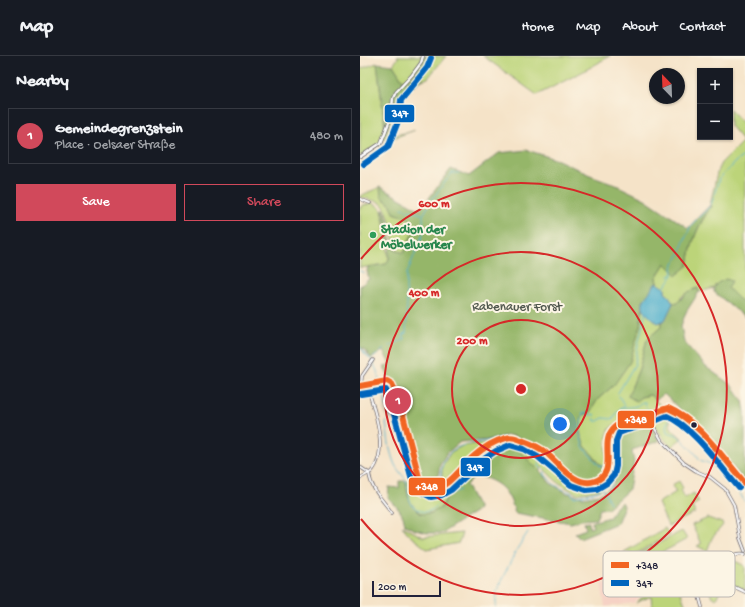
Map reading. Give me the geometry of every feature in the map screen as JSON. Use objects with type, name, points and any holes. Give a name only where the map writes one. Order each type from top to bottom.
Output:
[{"type":"main road","points":[[360,386],[367,386],[387,381],[392,384],[396,390],[421,480],[425,485],[431,488],[440,488],[446,485],[475,455],[504,439],[514,438],[540,449],[572,476],[579,480],[587,482],[595,481],[602,478],[609,466],[607,446],[610,432],[620,423],[643,418],[664,408],[673,409],[688,420],[710,442],[745,483]]},
{"type":"street","points":[[360,157],[381,143],[391,117],[393,98],[396,92],[421,63],[423,56]]},
{"type":"street","points":[[360,199],[370,203]]},
{"type":"street","points":[[360,386],[362,376],[372,361]]},
{"type":"street","points":[[360,478],[369,473],[379,458],[380,437],[367,386]]},
{"type":"street","points":[[643,418],[654,427],[662,441],[684,462],[696,471],[710,477],[724,489],[734,505],[740,538],[745,553],[735,554]]},
{"type":"street","points":[[360,467],[369,473],[372,485],[378,496],[392,513]]},
{"type":"street","points":[[735,587],[745,592]]},
{"type":"street","points":[[699,597],[702,607]]},
{"type":"shaded area","points":[[601,583],[603,583],[603,595]]},
{"type":"shaded area","points":[[603,597],[640,597],[634,603],[605,607]]},
{"type":"green space","points":[[397,56],[424,56],[421,63],[405,84],[393,65],[398,58]]},
{"type":"green space","points":[[424,56],[427,56],[422,80],[394,101],[387,126],[385,126],[377,63],[393,65],[405,84],[412,76]]},
{"type":"green space","points":[[427,56],[446,56],[428,78],[422,80],[425,60]]},
{"type":"green space","points":[[483,56],[610,56],[537,95]]},
{"type":"green space","points":[[377,63],[385,130],[394,101],[396,101],[387,135],[388,137],[415,130],[388,140],[384,137],[381,143],[360,157],[360,69]]},
{"type":"green space","points":[[733,112],[745,125],[745,305],[728,288],[730,284],[715,285],[714,288],[699,292],[698,288],[682,296],[678,302],[673,303],[669,296],[665,293],[665,288],[657,283],[656,278],[665,263],[688,266],[696,235],[702,221],[712,206],[710,205],[718,169],[721,163],[743,141],[733,129]]},
{"type":"green space","name":"Rabenauer Forst","points":[[527,150],[558,160],[590,175],[612,183],[645,199],[688,228],[710,205],[712,206],[702,220],[696,234],[688,266],[677,275],[665,263],[656,278],[657,283],[644,299],[640,326],[630,362],[614,385],[598,399],[590,412],[582,416],[580,433],[585,446],[603,466],[602,475],[592,479],[582,480],[570,473],[544,449],[509,435],[487,440],[460,442],[447,453],[440,464],[437,485],[436,487],[431,486],[421,476],[399,400],[384,367],[390,364],[383,351],[371,358],[364,349],[360,348],[360,286],[369,279],[367,271],[368,267],[386,264],[389,259],[390,250],[383,210],[384,209],[390,226],[388,226],[388,228],[395,250],[404,253],[413,232],[412,222],[408,218],[394,213],[391,205],[381,197],[380,187],[420,210],[451,169],[469,176],[499,153]]},
{"type":"green space","points":[[380,187],[381,197],[391,205],[394,213],[408,218],[413,222],[413,232],[404,253],[396,250],[389,217],[383,206],[379,202],[360,197]]},
{"type":"green space","name":"Stadion der Möbelwerker","points":[[370,202],[382,210],[389,259],[386,264],[360,268],[360,207],[363,207],[362,205],[369,204]]},
{"type":"green space","points":[[726,279],[732,281],[728,288],[745,305],[745,317],[714,292],[714,287],[719,282]]},
{"type":"green space","points":[[698,288],[699,292],[686,312],[681,326],[684,342],[706,367],[731,385],[743,401],[745,413],[745,482],[710,439],[664,394],[656,400],[650,395],[641,397],[636,401],[628,396],[639,369],[647,339],[661,327],[661,322],[665,320],[673,303],[678,302],[688,292]]},
{"type":"green space","points":[[643,309],[658,323],[661,322],[661,327],[647,339],[639,369],[628,396],[641,397],[650,395],[661,406],[637,418],[623,420],[611,427],[606,441],[607,465],[603,466],[585,446],[580,434],[582,416],[590,412],[598,399],[614,385],[640,326]]},
{"type":"green space","points":[[665,412],[671,415],[670,426],[682,438],[671,447],[653,425],[646,419]]},
{"type":"green space","points":[[644,420],[651,426],[659,441],[632,450],[634,462],[629,489],[608,508],[600,509],[596,519],[581,520],[571,523],[515,513],[506,492],[502,488],[491,481],[476,475],[466,485],[479,509],[442,533],[427,533],[415,530],[405,525],[401,513],[388,498],[389,487],[399,488],[399,481],[406,481],[408,495],[414,507],[421,514],[432,513],[442,507],[446,498],[447,488],[456,476],[483,451],[502,442],[515,447],[545,476],[550,483],[567,493],[583,497],[600,494],[613,486],[614,467],[610,445],[613,434],[624,425]]},
{"type":"green space","points":[[510,439],[520,442],[538,452],[578,484],[588,484],[600,481],[611,470],[612,473],[609,484],[598,490],[577,494],[556,481],[542,467],[540,472],[515,447],[502,442]]},
{"type":"green space","points":[[492,443],[475,453],[442,484],[442,466],[451,452],[462,446]]},
{"type":"green space","points":[[417,476],[419,481],[429,490],[437,491],[447,488],[445,500],[437,510],[421,514],[411,503],[407,491],[406,481]]},
{"type":"green space","points":[[679,481],[683,488],[681,490],[685,498],[694,493],[699,502],[692,506],[695,513],[668,526],[658,503],[676,492],[672,485]]},
{"type":"green space","points":[[622,502],[624,506],[617,523],[580,538],[575,533],[586,529],[584,523],[589,522],[589,528],[593,527],[592,522],[610,517],[614,509]]},
{"type":"green space","points":[[708,518],[722,523],[723,525],[712,538],[707,551],[697,546],[701,544],[692,525]]},
{"type":"green space","points":[[402,526],[423,537],[462,533],[459,543],[427,549],[410,536]]},
{"type":"green space","points":[[665,528],[669,535],[640,551],[626,551]]},
{"type":"green space","points":[[682,531],[687,539],[665,551],[644,551]]},
{"type":"green space","points":[[735,561],[745,566],[745,590],[735,586]]},
{"type":"green space","points":[[643,597],[649,597],[636,603]]},
{"type":"green space","points":[[651,597],[682,597],[686,607],[652,607]]},
{"type":"water","points":[[657,283],[665,288],[665,293],[669,296],[673,303],[665,320],[658,323],[646,313],[643,307],[644,300]]},
{"type":"waterway","points":[[669,276],[673,274],[672,268],[691,225],[711,205],[719,179],[735,162],[745,155]]},
{"type":"waterway","points":[[390,346],[404,339],[403,334],[406,333],[407,273],[423,234],[423,215],[433,198],[452,173],[459,173]]},
{"type":"waterway","points":[[402,208],[422,214]]},
{"type":"waterway","points":[[360,271],[364,273]]},
{"type":"waterway","points":[[664,288],[673,275]]},
{"type":"waterway","points":[[618,393],[635,364],[638,344],[646,312]]},
{"type":"waterway","points":[[360,347],[371,359],[377,371],[379,380]]},
{"type":"waterway","points":[[373,358],[384,349]]},
{"type":"waterway","points":[[380,384],[384,390],[385,402],[391,417],[386,422],[391,454],[396,467],[407,482],[411,503],[418,510],[429,511],[434,509],[441,500],[441,488]]},
{"type":"waterway","points":[[619,396],[624,405],[623,407]]},
{"type":"waterway","points":[[607,466],[599,465],[583,447],[579,433],[583,413],[590,415],[594,414],[595,421],[603,418],[611,419],[614,418],[620,409],[636,406],[642,402],[645,402],[645,406],[651,413]]},
{"type":"waterway","points":[[652,416],[661,414],[662,416],[667,416],[669,419],[666,426],[667,432],[677,435],[700,460],[711,464],[717,469],[740,493],[744,501]]},
{"type":"waterway","points":[[440,485],[442,467],[446,457],[452,451],[468,444],[495,440],[503,437],[510,444],[526,448],[540,458],[539,466],[545,472],[545,475],[556,485],[572,493],[574,497],[597,492],[605,486],[612,486],[610,481],[614,473],[615,474],[611,467]]},
{"type":"waterway","points":[[603,489],[610,503]]},
{"type":"waterway","points":[[442,497],[460,490]]},
{"type":"waterway","points":[[496,607],[496,594],[500,583],[517,549],[528,532]]},
{"type":"transit line","name":"347","points":[[364,164],[388,147],[399,119],[401,100],[427,68],[431,58]]},
{"type":"transit line","name":"+348","points":[[360,386],[387,381],[392,384],[399,400],[419,477],[426,486],[432,489],[438,488],[449,481],[470,460],[485,448],[510,437],[539,448],[574,478],[581,481],[595,481],[602,477],[606,472],[608,443],[612,430],[618,424],[643,418],[668,408],[679,414],[700,431],[745,483]]},
{"type":"transit line","name":"347","points":[[361,394],[386,390],[412,480],[420,491],[431,497],[442,495],[451,490],[484,459],[496,451],[510,445],[524,449],[538,457],[571,485],[586,490],[597,489],[607,483],[614,475],[616,466],[616,441],[619,433],[667,416],[677,421],[687,429],[715,458],[739,488]]},
{"type":"place","name":"Stadion der Möbelwerker","points":[[373,235]]},
{"type":"place","name":"Gemeindegrenzstein","points":[[398,401]]}]
